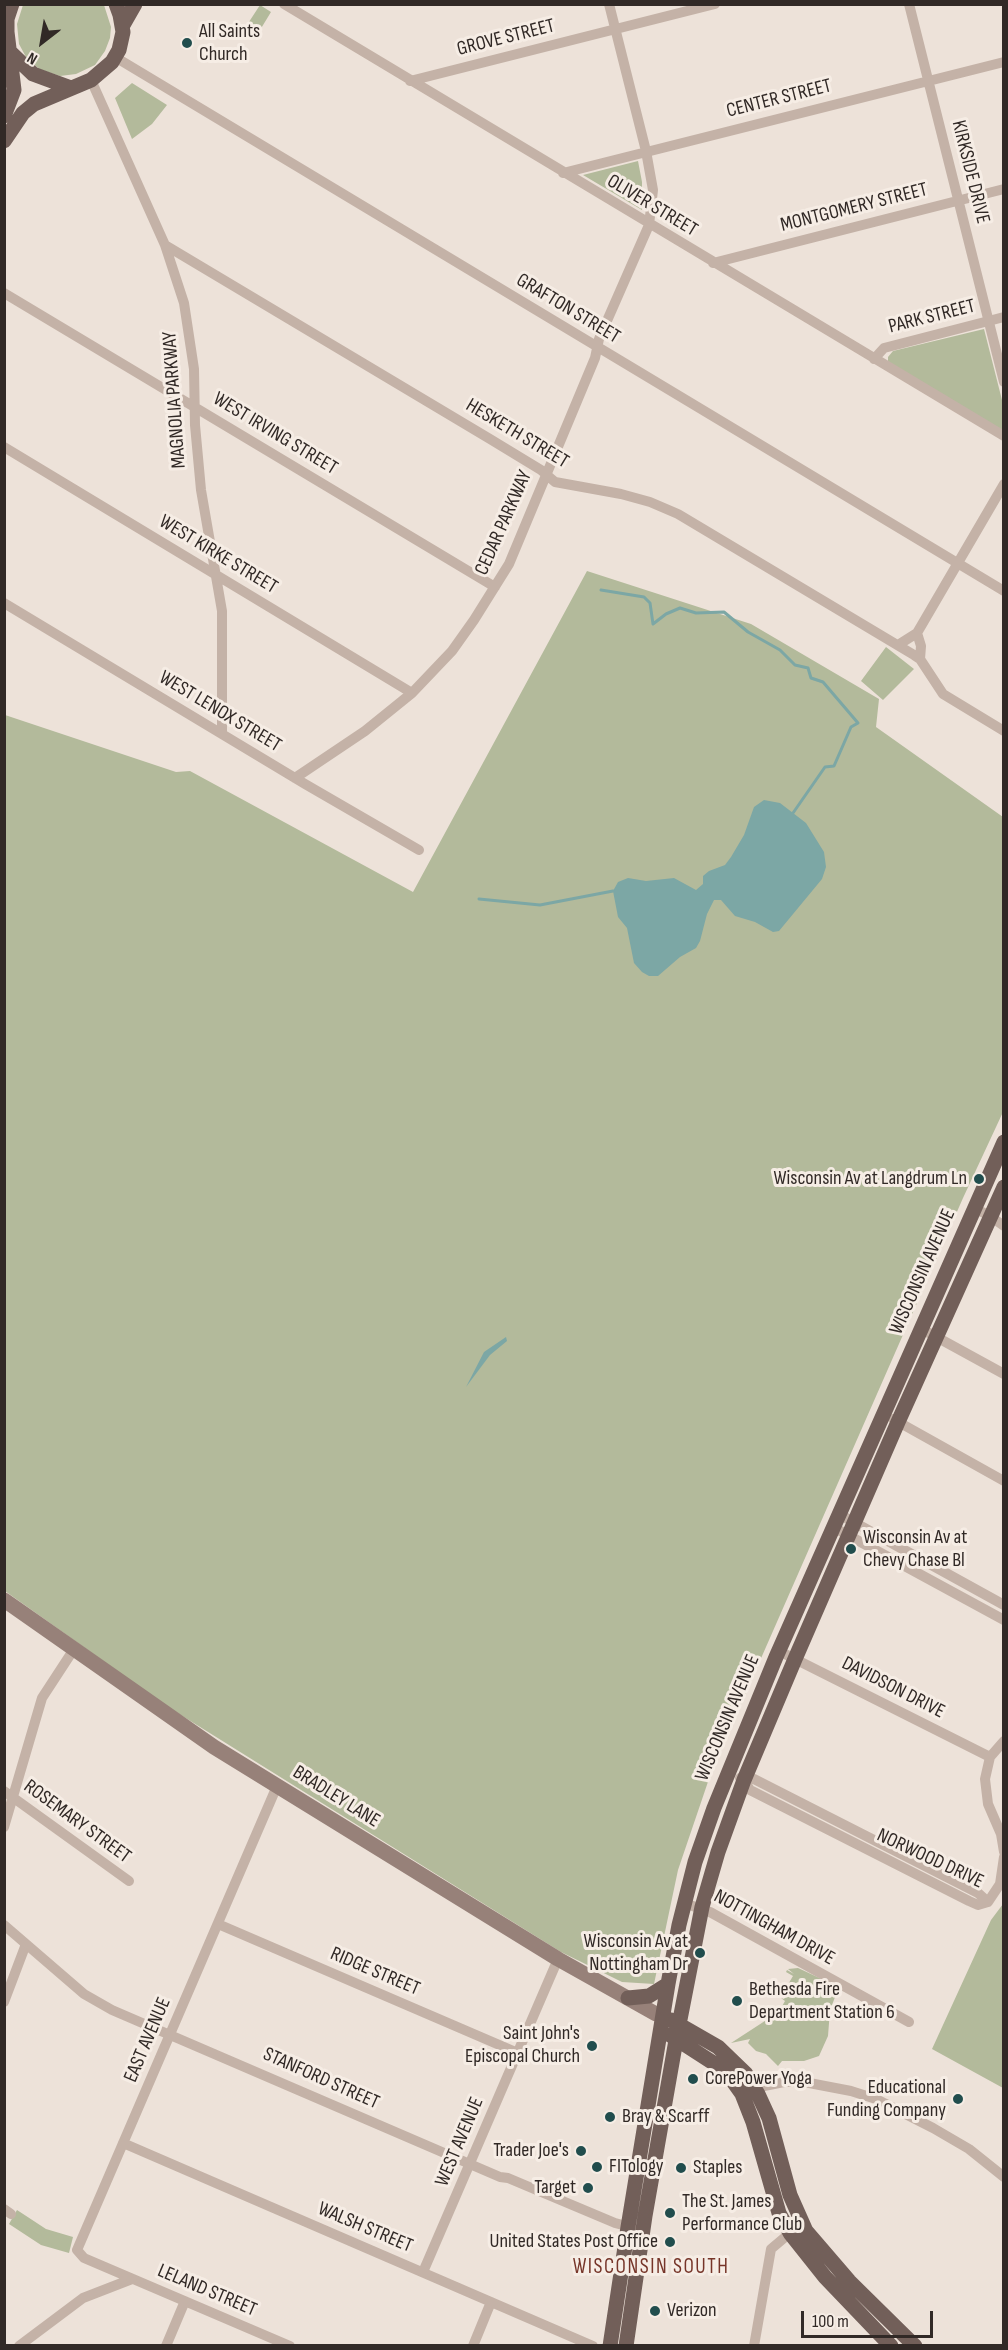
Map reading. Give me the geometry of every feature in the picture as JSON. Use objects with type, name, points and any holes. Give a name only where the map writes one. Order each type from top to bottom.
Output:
[{"type":"main road","points":[[4,116],[14,90],[6,32],[12,4]]},
{"type":"main road","points":[[4,141],[30,106],[91,80],[107,68],[116,57],[122,38],[123,25],[116,4]]},
{"type":"main road","points":[[123,25],[135,4]]},
{"type":"main road","points":[[10,52],[33,74],[71,88]]},
{"type":"main road","name":"WISCONSIN AVENUE","points":[[610,2346],[660,2019],[684,1903],[695,1862],[779,1650],[882,1413],[1004,1142]]},
{"type":"main road","name":"WISCONSIN AVENUE","points":[[626,2346],[643,2231],[678,2033],[702,1908],[718,1852],[744,1780],[795,1659],[1004,1187]]},
{"type":"main road","name":"BRADLEY LANE","points":[[4,1600],[182,1727],[558,1959],[628,1998],[660,2019]]},
{"type":"main road","points":[[628,1998],[650,1996],[668,1984]]},
{"type":"main road","points":[[660,2019],[718,2066],[742,2094],[779,2213],[790,2233],[825,2277],[891,2346]]},
{"type":"main road","points":[[678,2033],[718,2047],[746,2074],[769,2118],[798,2217],[818,2247],[915,2346]]},
{"type":"main road","points":[[790,2233],[801,2236],[818,2247]]},
{"type":"street","name":"OLIVER STREET","points":[[284,4],[1004,436]]},
{"type":"street","name":"CEDAR PARKWAY","points":[[295,778],[365,731],[412,693],[452,651],[495,587],[509,564],[595,358],[599,339],[649,225],[653,190],[646,151],[609,4]]},
{"type":"street","name":"GROVE STREET","points":[[410,81],[715,4]]},
{"type":"street","name":"KIRKSIDE DRIVE","points":[[909,4],[1004,382]]},
{"type":"street","name":"GRAFTON STREET","points":[[116,57],[1004,591]]},
{"type":"street","name":"CENTER STREET","points":[[563,172],[1004,62]]},
{"type":"street","name":"MAGNOLIA PARKWAY","points":[[91,80],[165,245],[184,303],[194,369],[194,407],[201,490],[224,630],[222,734]]},
{"type":"street","name":"MONTGOMERY STREET","points":[[713,263],[1004,189]]},
{"type":"street","name":"HESKETH STREET","points":[[165,245],[470,426],[555,482],[621,494],[650,502],[678,514],[920,659],[943,694],[1004,731]]},
{"type":"street","name":"WEST IRVING STREET","points":[[4,293],[495,587]]},
{"type":"street","name":"PARK STREET","points":[[874,359],[884,348],[1004,317]]},
{"type":"street","name":"WEST KIRKE STREET","points":[[4,447],[412,693]]},
{"type":"street","points":[[898,645],[917,633],[956,562],[1004,484]]},
{"type":"street","name":"WEST LENOX STREET","points":[[4,603],[419,850]]},
{"type":"street","points":[[917,633],[921,646],[920,659]]},
{"type":"street","points":[[974,1208],[1004,1226]]},
{"type":"street","points":[[920,1328],[1004,1374]]},
{"type":"street","points":[[882,1413],[1004,1481]]},
{"type":"street","points":[[836,1520],[970,1602],[1004,1620]]},
{"type":"street","points":[[852,1529],[1004,1605]]},
{"type":"street","points":[[970,1602],[977,1590]]},
{"type":"street","points":[[4,1827],[42,1698],[74,1648]]},
{"type":"street","name":"DAVIDSON DRIVE","points":[[779,1650],[990,1757]]},
{"type":"street","points":[[1004,1741],[990,1757],[986,1768],[985,1792],[1000,1834],[1004,1854]]},
{"type":"street","name":"NORWOOD DRIVE","points":[[729,1773],[744,1780],[754,1779],[829,1824],[903,1861],[978,1893],[988,1902],[1000,1884],[1004,1854]]},
{"type":"street","name":"EAST AVENUE","points":[[132,2279],[84,2258],[77,2250],[277,1786]]},
{"type":"street","name":"ROSEMARY STREET","points":[[4,1791],[129,1881]]},
{"type":"street","name":"NOTTINGHAM DRIVE","points":[[684,1903],[702,1908],[909,2022]]},
{"type":"street","name":"RIDGE STREET","points":[[218,1924],[518,2053]]},
{"type":"street","name":"STANFORD STREET","points":[[4,1925],[84,1994],[112,2010],[470,2165],[643,2231]]},
{"type":"street","points":[[4,2002],[26,1944]]},
{"type":"street","name":"WEST AVENUE","points":[[423,2272],[558,1959]]},
{"type":"street","points":[[754,2088],[784,2082],[804,2082],[851,2091],[876,2099],[969,2149],[1004,2177]]},
{"type":"street","name":"WALSH STREET","points":[[123,2143],[593,2346]]},
{"type":"street","points":[[754,2346],[771,2249],[790,2233],[798,2217]]},
{"type":"street","name":"LELAND STREET","points":[[19,2346],[83,2298],[132,2279],[290,2346]]},
{"type":"street","points":[[166,2346],[185,2301]]},
{"type":"street","points":[[473,2346],[492,2302]]},
{"type":"green space","points":[[23,5],[104,5],[111,27],[105,51],[95,65],[76,74],[60,76],[39,69],[26,57],[19,44],[17,24]]},
{"type":"green space","points":[[260,5],[271,12],[257,35],[245,28]]},
{"type":"green space","points":[[132,83],[167,105],[152,124],[132,139],[115,98]]},
{"type":"green space","points":[[638,161],[642,182],[642,210],[583,175]]},
{"type":"green space","points":[[984,329],[1003,404],[1003,428],[1001,430],[888,362],[888,357],[893,351]]},
{"type":"green space","points":[[587,571],[751,624],[879,699],[876,727],[1003,817],[1003,1112],[712,1770],[678,1870],[654,1984],[622,1982],[561,1952],[168,1707],[5,1591],[5,715],[176,772],[190,771],[413,892]]},
{"type":"green space","points":[[886,647],[914,669],[883,700],[861,681]]},
{"type":"green space","points":[[1003,1904],[1004,2088],[932,2049],[991,1920]]},
{"type":"green space","points":[[798,1968],[839,1987],[830,2010],[828,2036],[819,2056],[804,2061],[782,2061],[778,2066],[766,2054],[756,2051],[748,2043],[750,2039],[731,2043],[771,2017],[776,2006],[780,2010],[785,2001],[781,1998],[784,1999],[786,1996],[783,1993],[785,1990],[796,1996],[798,1992],[787,1986],[793,1976],[786,1972],[787,1970],[794,1974],[788,1969]]},
{"type":"green space","points":[[17,2210],[46,2229],[73,2237],[69,2253],[41,2245],[9,2224]]},
{"type":"water","points":[[764,800],[780,803],[806,823],[824,852],[826,867],[822,879],[779,931],[773,932],[755,922],[735,916],[721,900],[714,900],[696,948],[680,957],[658,976],[649,976],[642,972],[634,963],[627,928],[618,917],[613,891],[618,882],[628,878],[646,881],[674,878],[696,890],[703,884],[703,876],[725,865],[744,835],[754,807]]},
{"type":"water","points":[[506,1337],[507,1341],[490,1355],[466,1387],[484,1352]]},
{"type":"waterway","points":[[601,590],[644,597],[650,603],[653,624],[666,614],[680,608],[696,613],[724,612],[748,632],[780,650],[795,665],[808,668],[811,678],[823,682],[858,723],[851,727],[834,766],[825,767],[793,813]]},
{"type":"waterway","points":[[479,899],[540,905],[613,891]]},
{"type":"place","name":"All Saints Church","points":[[187,43]]},
{"type":"place","name":"Wisconsin Av at Langdrum Ln","points":[[979,1179]]},
{"type":"place","name":"Wisconsin Av at Chevy Chase Bl","points":[[851,1549]]},
{"type":"place","name":"Wisconsin Av at Nottingham Dr","points":[[700,1953]]},
{"type":"place","name":"Bethesda Fire Department Station 6","points":[[737,2001]]},
{"type":"place","name":"Saint John's Episcopal Church","points":[[592,2046]]},
{"type":"place","name":"CorePower Yoga","points":[[693,2079]]},
{"type":"place","name":"Educational Funding Company","points":[[958,2099]]},
{"type":"place","name":"Bray & Scarff","points":[[610,2117]]},
{"type":"place","name":"Trader Joe's","points":[[581,2151]]},
{"type":"place","name":"FITology","points":[[597,2167]]},
{"type":"place","name":"Staples","points":[[681,2168]]},
{"type":"place","name":"Target","points":[[588,2188]]},
{"type":"place","name":"The St. James Performance Club","points":[[670,2213]]},
{"type":"place","name":"United States Post Office","points":[[670,2242]]},
{"type":"place","name":"Verizon","points":[[655,2311]]},
{"type":"district","name":"WISCONSIN SOUTH","points":[[651,2268]]}]
